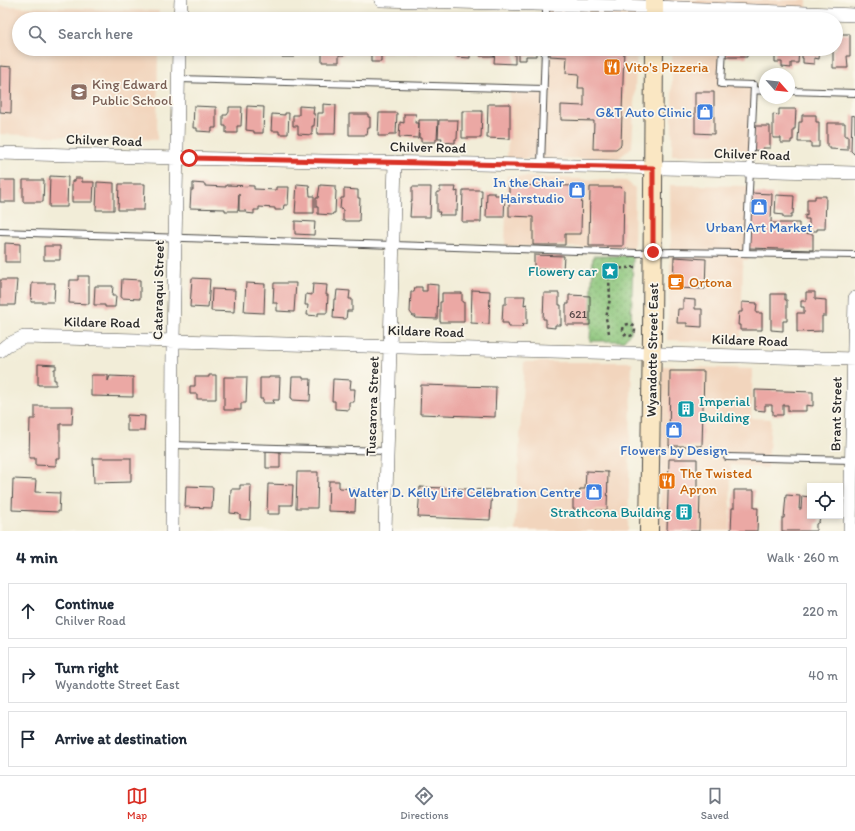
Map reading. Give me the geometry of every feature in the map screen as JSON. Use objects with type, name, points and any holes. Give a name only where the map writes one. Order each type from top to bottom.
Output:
[{"type":"main road","name":"Wyandotte Street East","points":[[649,531],[654,56]]},
{"type":"street","points":[[180,12],[181,0]]},
{"type":"street","points":[[381,0],[546,2],[654,9],[781,12]]},
{"type":"street","points":[[843,15],[855,15]]},
{"type":"street","name":"Cataraqui Street","points":[[172,531],[173,340],[179,56]]},
{"type":"street","name":"Chilver Road","points":[[0,153],[855,173]]},
{"type":"street","name":"Tuscarora Street","points":[[385,531],[395,162]]},
{"type":"street","name":"Brant Street","points":[[850,531],[853,460],[855,298]]},
{"type":"street","name":"Kildare Road","points":[[0,351],[7,345],[24,337],[854,359]]},
{"type":"lane","points":[[541,165],[545,56]]},
{"type":"lane","points":[[723,56],[721,84],[754,85],[746,253]]},
{"type":"lane","points":[[179,79],[544,89]]},
{"type":"lane","points":[[754,90],[759,90]]},
{"type":"lane","points":[[795,91],[855,93]]},
{"type":"lane","points":[[0,232],[629,253],[653,252],[855,255]]},
{"type":"lane","points":[[173,445],[387,451]]},
{"type":"lane","points":[[727,457],[853,460]]},
{"type":"path","points":[[609,333],[606,318],[610,299],[610,276],[616,269],[636,267]]},
{"type":"path","points":[[631,323],[634,325],[636,331],[634,335],[628,336],[624,334],[624,327],[626,324],[631,323]]},
{"type":"shaded area","points":[[547,0],[807,0],[807,12],[546,12]]},
{"type":"shaded area","name":"King Edward Public School","points":[[0,6],[159,11],[12,12],[12,56],[158,56],[157,140],[0,134]]},
{"type":"shaded area","points":[[545,56],[637,56],[632,147],[619,158],[507,159],[510,88],[544,89]]},
{"type":"shaded area","points":[[672,56],[723,56],[721,84],[754,85],[751,155],[672,155]]},
{"type":"shaded area","points":[[507,176],[626,181],[635,188],[634,248],[505,246]]},
{"type":"shaded area","points":[[670,185],[751,186],[748,260],[743,260],[741,343],[667,340],[671,246]]},
{"type":"shaded area","points":[[524,362],[632,362],[628,531],[515,531]]},
{"type":"shaded area","points":[[662,366],[753,369],[751,418],[771,419],[768,468],[731,465],[730,531],[660,531]]},
{"type":"green space","points":[[593,256],[633,256],[631,332],[623,341],[590,341]]},
{"type":"building","points":[[843,34],[850,34],[850,56],[847,56],[848,68],[833,68],[833,56],[843,56]]},
{"type":"building","points":[[282,56],[294,56],[294,57]]},
{"type":"building","points":[[322,56],[339,56],[339,62],[322,62]]},
{"type":"building","points":[[371,56],[381,56],[381,62],[371,62]]},
{"type":"building","points":[[470,56],[470,58],[457,57]]},
{"type":"building","points":[[494,56],[515,56],[515,64],[494,63]]},
{"type":"building","points":[[518,56],[526,56],[526,60],[518,60]]},
{"type":"building","points":[[550,56],[624,56],[621,145],[616,149],[593,149],[594,121],[561,120],[561,105],[584,106],[584,88],[578,88],[579,74],[566,73],[567,57]]},
{"type":"building","points":[[725,56],[747,56],[747,57]]},
{"type":"building","points":[[775,56],[798,56],[798,63],[791,63],[791,68],[782,67],[782,62],[775,62]]},
{"type":"building","points":[[802,56],[819,56],[819,59],[814,58],[814,64],[803,63]]},
{"type":"building","points":[[0,66],[12,67],[11,113],[0,112]]},
{"type":"building","name":"G&T Auto Clinic","points":[[695,92],[714,92],[714,134],[695,133]]},
{"type":"building","points":[[323,104],[336,105],[335,134],[317,134],[318,113],[323,113]]},
{"type":"building","points":[[488,104],[510,104],[510,139],[487,138]]},
{"type":"building","points":[[194,106],[216,107],[216,128],[212,128],[212,132],[197,131],[197,128],[193,128]]},
{"type":"building","points":[[247,106],[264,107],[263,133],[254,133],[254,131],[246,130]]},
{"type":"building","points":[[299,106],[314,107],[313,114],[315,114],[314,126],[312,126],[312,135],[298,134],[298,126],[293,126],[293,115],[299,115]]},
{"type":"building","points":[[229,107],[242,107],[241,126],[237,126],[237,133],[226,133],[226,126],[223,126],[223,115],[227,115],[229,112]]},
{"type":"building","points":[[779,109],[796,109],[795,129],[793,129],[793,140],[791,140],[791,143],[781,143],[781,138],[773,138],[773,114],[779,115]]},
{"type":"building","points":[[462,111],[482,111],[481,138],[462,138]]},
{"type":"building","points":[[285,113],[289,113],[288,134],[279,134],[279,131],[271,131],[272,114],[285,115]]},
{"type":"building","points":[[379,113],[397,113],[396,134],[378,136]]},
{"type":"building","points":[[349,114],[368,114],[368,117],[370,117],[370,128],[368,128],[367,135],[349,135]]},
{"type":"building","points":[[404,114],[416,114],[415,123],[419,123],[418,138],[399,137],[400,122],[404,123]]},
{"type":"building","points":[[802,115],[816,115],[816,122],[819,122],[819,147],[811,147],[811,142],[798,142],[799,122],[802,122]]},
{"type":"building","points":[[852,115],[855,116],[855,154],[851,151]]},
{"type":"building","points":[[419,120],[438,120],[436,142],[421,142],[421,138],[419,138]]},
{"type":"building","points":[[439,120],[458,120],[457,139],[455,139],[455,143],[441,142],[442,138],[438,138]]},
{"type":"building","points":[[827,123],[845,123],[845,136],[848,136],[848,150],[830,149],[830,147],[827,147]]},
{"type":"building","points":[[754,126],[770,126],[770,148],[763,148],[763,151],[753,150]]},
{"type":"building","points":[[50,176],[68,177],[67,207],[49,207]]},
{"type":"building","points":[[75,178],[82,178],[82,182],[94,182],[93,202],[72,202],[72,181],[75,181]]},
{"type":"building","points":[[0,180],[15,180],[15,202],[0,202]]},
{"type":"building","points":[[23,180],[44,180],[43,202],[23,202]]},
{"type":"building","points":[[97,182],[114,183],[114,210],[96,210]]},
{"type":"building","points":[[193,183],[205,184],[205,186],[254,186],[254,189],[276,190],[276,187],[289,187],[288,205],[284,205],[283,210],[259,207],[259,210],[254,210],[254,214],[246,213],[246,211],[239,211],[239,194],[238,211],[190,208]]},
{"type":"building","points":[[119,184],[145,184],[144,210],[118,210]]},
{"type":"building","points":[[297,184],[309,185],[310,196],[314,196],[314,213],[295,213]]},
{"type":"building","points":[[320,185],[335,186],[335,213],[332,215],[318,214],[316,198],[318,198]]},
{"type":"building","points":[[509,185],[582,186],[581,234],[565,234],[565,245],[533,245],[533,217],[509,216]]},
{"type":"building","points":[[412,187],[431,187],[430,217],[410,217]]},
{"type":"building","points":[[440,187],[456,187],[455,192],[458,191],[457,211],[455,211],[455,215],[439,215],[440,212],[437,212],[437,192],[440,192]]},
{"type":"building","points":[[590,187],[621,187],[624,190],[623,246],[589,246]]},
{"type":"building","points":[[344,189],[358,190],[358,198],[360,198],[359,221],[343,221],[343,210],[340,209],[341,198],[344,198]]},
{"type":"building","points":[[463,190],[482,190],[481,222],[462,222]]},
{"type":"building","points":[[487,193],[505,195],[504,217],[486,217]]},
{"type":"building","points":[[751,193],[772,194],[771,223],[799,223],[799,233],[813,234],[813,250],[749,248]]},
{"type":"building","points":[[776,195],[794,196],[793,214],[791,214],[791,218],[783,218],[783,215],[775,214]]},
{"type":"building","points":[[815,196],[826,196],[825,229],[809,231],[809,219],[805,219],[805,215],[807,216],[807,199],[815,199]]},
{"type":"building","points":[[295,221],[315,222],[314,235],[295,234]]},
{"type":"building","points":[[5,243],[20,244],[20,262],[5,262]]},
{"type":"building","points":[[44,246],[60,246],[60,260],[44,260]]},
{"type":"building","points":[[534,255],[564,256],[563,270],[534,269]]},
{"type":"building","points":[[674,257],[706,259],[705,289],[673,288]]},
{"type":"building","points":[[78,276],[89,276],[89,304],[69,303],[70,280],[78,280]]},
{"type":"building","points":[[192,278],[210,279],[208,308],[190,307]]},
{"type":"building","points":[[122,279],[140,280],[140,299],[121,298]]},
{"type":"building","points":[[0,280],[17,280],[15,305],[0,305]]},
{"type":"building","points":[[32,283],[55,283],[54,302],[31,302]]},
{"type":"building","points":[[246,283],[265,284],[264,313],[244,312]]},
{"type":"building","points":[[274,283],[296,283],[294,312],[277,311],[277,303],[273,303]]},
{"type":"building","points":[[313,284],[327,285],[327,313],[318,313],[318,316],[307,315],[308,305],[305,305],[306,294],[312,295]]},
{"type":"building","points":[[427,284],[438,285],[437,319],[415,318],[416,316],[413,316],[410,312],[411,292],[414,292],[415,287],[422,287],[422,291],[427,291]]},
{"type":"building","points":[[95,286],[113,286],[112,296],[116,296],[115,307],[94,305]]},
{"type":"building","points":[[212,289],[235,290],[234,312],[211,311]]},
{"type":"building","points":[[337,290],[350,291],[349,299],[352,299],[352,311],[347,311],[346,319],[333,318],[334,299],[336,299]]},
{"type":"building","points":[[472,290],[490,291],[489,324],[471,323]]},
{"type":"building","points":[[806,292],[815,292],[815,299],[826,300],[826,316],[822,316],[822,331],[797,332],[797,313],[804,313],[804,307],[801,307],[801,301],[806,301]]},
{"type":"building","points":[[442,293],[462,293],[462,302],[464,302],[464,322],[440,322],[440,302],[442,302]]},
{"type":"building","points":[[544,293],[559,293],[559,305],[561,305],[561,325],[555,325],[555,328],[546,327],[546,319],[543,319]]},
{"type":"building","points":[[771,294],[785,294],[785,300],[787,300],[787,321],[783,321],[783,331],[771,330]]},
{"type":"building","points":[[569,295],[590,296],[590,325],[566,325],[566,304],[569,304]]},
{"type":"building","points":[[506,296],[525,296],[524,305],[527,304],[527,324],[523,324],[522,327],[509,327],[508,323],[502,323],[503,304],[506,304]]},
{"type":"building","points":[[683,299],[695,300],[695,309],[702,309],[702,327],[687,326],[687,323],[677,323],[678,309],[683,309]]},
{"type":"building","points":[[742,302],[757,303],[756,313],[762,313],[762,330],[740,330],[740,325],[738,325],[739,312],[742,312]]},
{"type":"building","points":[[38,364],[56,365],[56,369],[54,369],[54,380],[56,380],[56,385],[38,385]]},
{"type":"building","name":"Imperial Building","points":[[670,371],[704,371],[702,446],[669,446]]},
{"type":"building","points":[[91,375],[108,375],[108,381],[110,376],[133,377],[133,397],[91,396]]},
{"type":"building","points":[[209,375],[216,375],[216,399],[197,399],[197,394],[190,394],[190,386],[195,386],[195,377],[209,377]]},
{"type":"building","points":[[224,377],[247,377],[246,403],[241,403],[241,410],[224,410]]},
{"type":"building","points":[[280,377],[279,400],[273,400],[274,403],[263,403],[263,399],[260,399],[260,378]]},
{"type":"building","points":[[292,377],[311,379],[310,401],[292,400]]},
{"type":"building","points":[[333,379],[351,380],[350,389],[355,389],[354,402],[349,402],[349,410],[335,409],[335,401],[332,401]]},
{"type":"building","points":[[421,385],[496,387],[495,417],[420,414]]},
{"type":"building","points":[[755,390],[813,392],[813,406],[806,405],[806,411],[788,411],[788,405],[783,405],[783,415],[773,415],[772,405],[765,405],[765,411],[755,410]]},
{"type":"building","points":[[35,406],[73,406],[72,424],[60,424],[60,459],[56,459],[56,466],[35,465],[35,458],[29,458],[30,419],[35,419]]},
{"type":"building","points":[[127,415],[145,416],[144,431],[127,431]]},
{"type":"building","points":[[266,451],[280,452],[280,468],[266,468]]},
{"type":"building","points":[[93,458],[131,458],[131,482],[94,483]]},
{"type":"building","name":"Strathcona Building","points":[[669,459],[697,459],[697,493],[700,493],[699,531],[667,531]]},
{"type":"building","name":"Walter D. Kelly Life Celebration Centre","points":[[586,471],[608,472],[607,510],[594,510],[594,513],[573,509],[573,494],[579,494],[580,489],[585,489]]},
{"type":"building","points":[[297,472],[318,472],[317,508],[296,508]]},
{"type":"building","points":[[13,479],[36,480],[35,492],[60,493],[59,512],[12,510]]},
{"type":"building","points":[[329,481],[339,481],[340,488],[356,489],[355,512],[328,511]]},
{"type":"building","points":[[268,484],[293,485],[292,505],[280,505],[280,514],[267,514]]},
{"type":"building","points":[[240,485],[251,485],[250,520],[240,519],[239,514],[230,513],[231,489],[240,489]]},
{"type":"building","points":[[186,486],[213,487],[212,508],[185,507]]},
{"type":"building","points":[[420,487],[492,490],[490,520],[418,517]]},
{"type":"building","points":[[734,490],[754,490],[754,508],[758,508],[757,531],[731,531],[732,508],[734,508]]},
{"type":"building","points":[[786,495],[800,496],[799,509],[801,509],[802,496],[807,497],[807,519],[820,519],[819,522],[816,524],[816,531],[782,531],[782,518],[784,518]]},
{"type":"place","name":"Vito's Pizzeria","points":[[612,67]]},
{"type":"place","name":"King Edward Public School","points":[[79,92]]},
{"type":"place","name":"G&T Auto Clinic","points":[[705,112]]},
{"type":"place","name":"In the Chair Hairstudio","points":[[577,190]]},
{"type":"place","name":"Urban Art Market","points":[[759,207]]},
{"type":"place","name":"Flowery car","points":[[610,271]]},
{"type":"place","name":"Ortona","points":[[676,282]]},
{"type":"place","name":"Imperial Building","points":[[686,409]]},
{"type":"place","name":"Flowers by Design","points":[[674,430]]},
{"type":"place","name":"The Twisted Apron","points":[[667,481]]},
{"type":"place","name":"Walter D. Kelly Life Celebration Centre","points":[[594,492]]},
{"type":"place","name":"Strathcona Building","points":[[684,512]]},
{"type":"route","points":[[189,158],[653,168],[653,252]]}]
